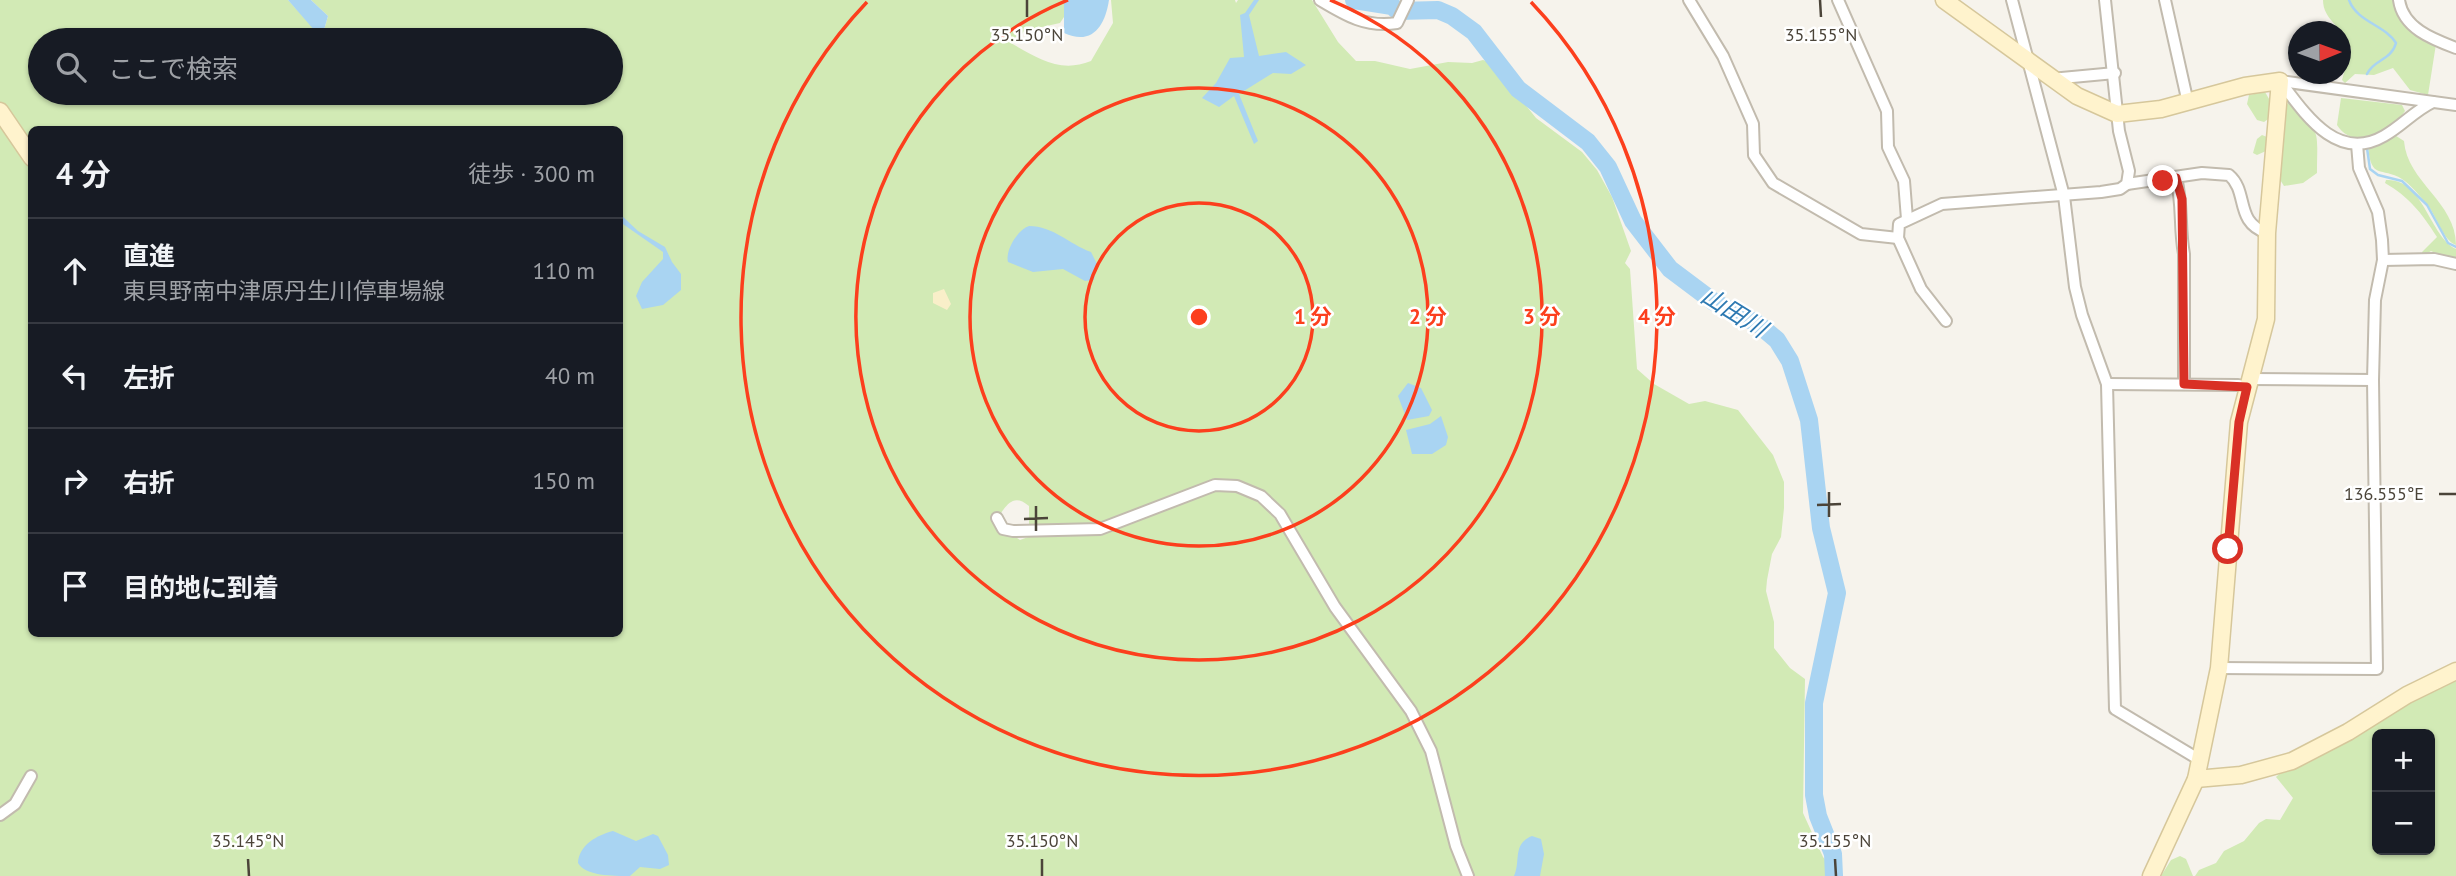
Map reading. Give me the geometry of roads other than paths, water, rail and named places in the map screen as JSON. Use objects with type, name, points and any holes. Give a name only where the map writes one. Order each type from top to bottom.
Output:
[{"type":"main road","points":[[1944,0],[2087,103],[2117,114],[2188,103],[2245,86],[2280,81],[2267,233],[2266,319],[2248,383],[2236,444],[2219,668],[2196,779],[2151,876]]},
{"type":"main road","points":[[0,111],[28,152]]},
{"type":"main road","points":[[2196,779],[2241,775],[2292,761],[2348,732],[2407,695],[2456,671]]},
{"type":"street","points":[[1320,0],[1357,21],[1384,25],[1399,20],[1408,2]]},
{"type":"street","points":[[1689,0],[1723,55],[1753,124],[1754,155],[1768,176],[1779,187],[1861,234],[1898,237]]},
{"type":"street","points":[[1838,0],[1886,111],[1888,147],[1904,181],[1907,219]]},
{"type":"street","points":[[2012,0],[2064,196],[2075,287],[2107,384],[2115,709],[2200,760]]},
{"type":"street","points":[[2105,0],[2115,72],[2117,114],[2129,171],[2127,184]]},
{"type":"street","points":[[2165,0],[2188,103]]},
{"type":"street","points":[[2399,0],[2402,13],[2427,37],[2456,48]]},
{"type":"street","points":[[2034,80],[2115,72]]},
{"type":"street","points":[[2280,81],[2456,104]]},
{"type":"street","points":[[2280,81],[2329,137],[2342,143],[2357,144],[2385,136],[2419,108],[2433,102]]},
{"type":"street","points":[[2219,668],[2377,669],[2373,380],[2376,280],[2383,260],[2381,224],[2359,168],[2357,144]]},
{"type":"street","points":[[1946,321],[1921,289],[1898,237],[1896,226],[1942,204],[2064,196],[2120,189],[2127,184],[2202,173],[2229,175],[2236,184],[2249,221],[2267,233]]},
{"type":"street","points":[[2176,178],[2183,209],[2180,236],[2184,254],[2184,384]]},
{"type":"street","points":[[2383,260],[2434,259],[2456,264]]},
{"type":"street","points":[[2107,384],[2373,380]]},
{"type":"street","points":[[996,518],[1003,529],[1013,531],[1100,529],[1215,485],[1237,486],[1261,496],[1280,514],[1335,607],[1411,711],[1430,751],[1468,876]]},
{"type":"street","points":[[0,815],[15,804],[31,776]]},
{"type":"water","points":[[288,0],[311,0],[328,16],[325,28],[312,28]]},
{"type":"water","points":[[1064,0],[1109,0],[1104,18],[1096,31],[1082,37],[1064,33]]},
{"type":"water","points":[[1254,0],[1259,0],[1249,15],[1259,56],[1286,52],[1306,65],[1291,74],[1273,73],[1239,94],[1258,141],[1254,144],[1234,96],[1219,107],[1202,98],[1216,83],[1230,58],[1244,57],[1240,15],[1245,13]]},
{"type":"water","points":[[623,217],[638,231],[665,247],[681,274],[681,290],[663,305],[642,309],[636,296],[642,282],[663,259],[663,252],[623,224]]},
{"type":"water","points":[[1029,226],[1046,229],[1091,252],[1097,264],[1094,280],[1085,281],[1063,269],[1033,272],[1008,262],[1008,252],[1013,241]]},
{"type":"water","points":[[1408,383],[1421,388],[1432,410],[1429,416],[1407,420],[1398,396]]},
{"type":"water","points":[[1441,416],[1448,437],[1446,445],[1432,454],[1412,454],[1406,430],[1430,424]]},
{"type":"water","points":[[613,831],[636,841],[653,834],[658,836],[668,855],[669,865],[660,869],[640,867],[630,876],[587,871],[578,863],[585,846],[595,838]]},
{"type":"water","points":[[1532,836],[1541,839],[1544,854],[1540,876],[1514,876],[1519,848]]},
{"type":"waterway","name":"山田川","points":[[1354,0],[1392,6],[1398,11],[1438,10],[1452,16],[1474,32],[1518,89],[1588,142],[1608,167],[1633,221],[1670,269],[1714,302],[1758,324],[1777,340],[1790,361],[1809,420],[1821,528],[1837,593],[1814,703],[1814,795],[1818,816],[1833,854],[1834,876]]},
{"type":"waterway","points":[[2349,0],[2364,19],[2385,32],[2396,43],[2394,49],[2367,74]]},
{"type":"waterway","points":[[2367,148],[2370,169],[2378,175],[2402,181],[2427,205],[2448,243],[2456,247]]}]
